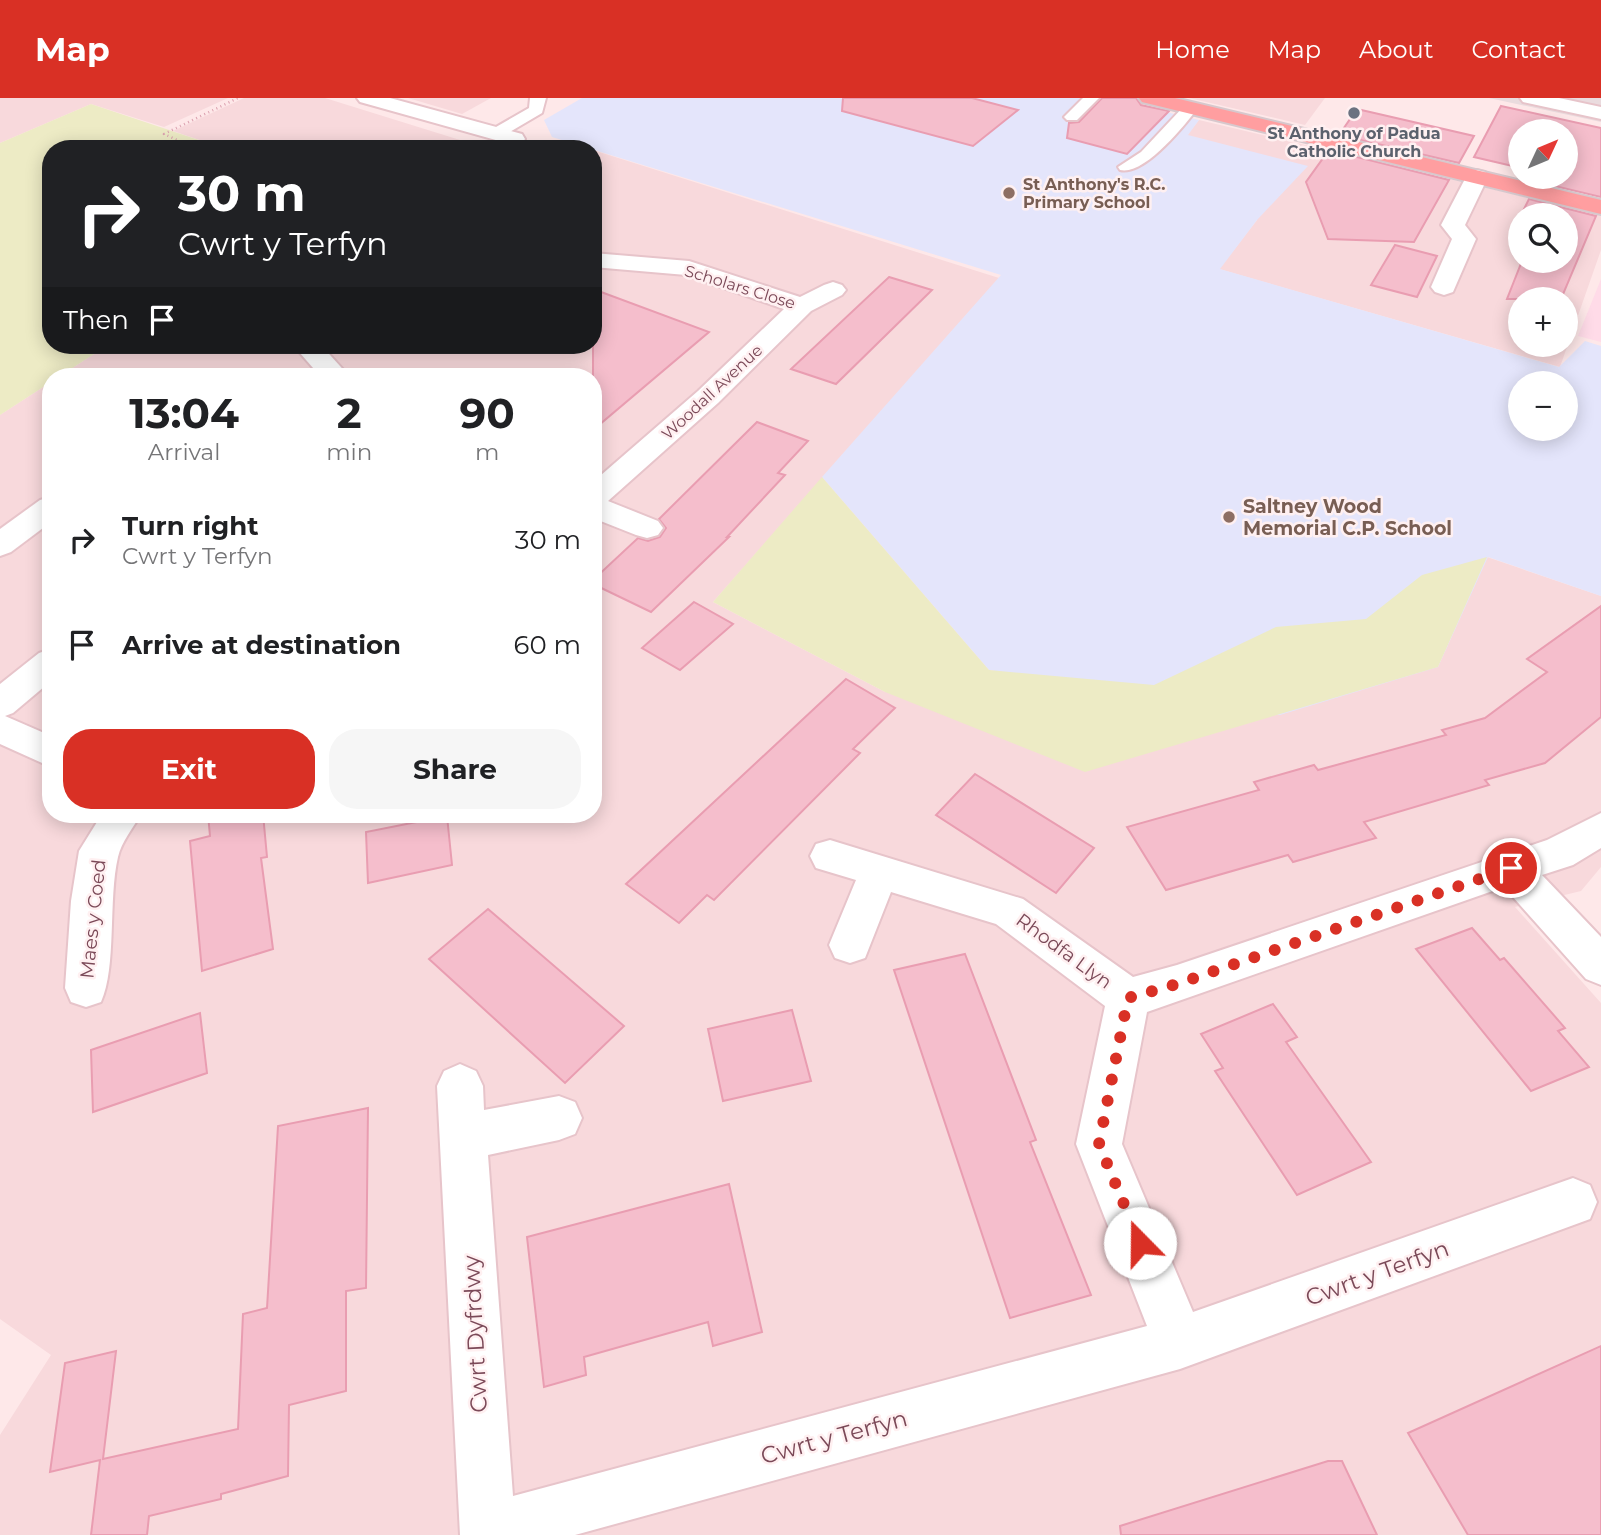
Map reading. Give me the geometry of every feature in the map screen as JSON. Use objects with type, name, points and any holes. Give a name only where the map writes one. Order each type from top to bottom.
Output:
[{"type":"main road","points":[[1149,98],[1601,207]]},
{"type":"street","points":[[367,98],[504,137]]},
{"type":"street","points":[[1530,98],[1601,113]]},
{"type":"street","points":[[1444,287],[1464,239],[1454,225],[1477,177]]},
{"type":"street","name":"Scholars Close","points":[[602,261],[689,268],[803,306]]},
{"type":"street","name":"Woodall Avenue","points":[[602,490],[708,397],[803,306],[832,290]]},
{"type":"street","points":[[314,354],[328,368]]},
{"type":"street","points":[[602,510],[647,528]]},
{"type":"street","points":[[0,545],[38,531]]},
{"type":"street","points":[[0,704],[42,669]]},
{"type":"street","points":[[0,728],[42,749]]},
{"type":"street","name":"Maes y Coed","points":[[86,988],[91,901],[99,851],[116,823]]},
{"type":"street","points":[[1180,1343],[1099,1144],[1128,998],[1177,984],[1559,853],[1601,829]]},
{"type":"street","name":"Rhodfa Llyn","points":[[830,856],[1009,911],[1128,998]]},
{"type":"street","points":[[1511,868],[1601,966]]},
{"type":"street","points":[[850,946],[879,872]]},
{"type":"street","name":"Cwrt Dyfrdwy","points":[[460,1086],[487,1531]]},
{"type":"street","points":[[463,1137],[559,1118]]},
{"type":"street","name":"Cwrt y Terfyn","points":[[487,1531],[1180,1343],[1573,1202]]},
{"type":"lane","points":[[504,137],[537,110],[536,100],[539,98]]},
{"type":"lane","points":[[1072,117],[1092,98]]},
{"type":"lane","points":[[1126,167],[1147,155],[1190,108]]},
{"type":"path","points":[[177,140],[164,134],[237,98]]},
{"type":"shaded area","points":[[0,98],[228,98],[164,127],[91,104],[0,143]]},
{"type":"shaded area","points":[[244,98],[325,98],[460,140],[200,140],[173,131]]},
{"type":"shaded area","points":[[408,98],[491,98],[462,114]]},
{"type":"shaded area","name":"Saltney Wood Memorial C.P. School","points":[[582,98],[1109,98],[1199,120],[1188,135],[1308,166],[1257,220],[1220,269],[1508,352],[1508,357],[1524,357],[1559,367],[1569,357],[1578,357],[1578,348],[1585,341],[1601,346],[1601,596],[1488,557],[1438,667],[1280,715],[989,670],[822,477],[1001,275],[602,152],[602,140],[562,140],[552,137],[544,120]]},
{"type":"shaded area","points":[[1189,98],[1325,98],[1305,125]]},
{"type":"shaded area","points":[[1489,98],[1601,98],[1601,122]]},
{"type":"shaded area","points":[[91,104],[199,140],[42,140],[42,354],[94,354],[72,368],[42,368],[42,388],[0,415],[0,143]]},
{"type":"shaded area","points":[[1199,120],[1550,203],[1508,203],[1508,273],[1578,273],[1578,210],[1601,215],[1601,250],[1578,316],[1578,287],[1508,287],[1508,352],[1219,269],[1257,220],[1187,135]]},
{"type":"shaded area","points":[[602,153],[999,278],[713,602],[885,692],[1438,667],[1487,557],[1601,596],[1601,867],[1581,891],[1515,907],[1601,1003],[1601,1535],[0,1535],[0,1435],[51,1355],[0,1319],[0,415],[42,388],[42,823],[602,823],[602,368],[72,368],[94,354],[602,354]]},
{"type":"shaded area","points":[[1601,279],[1601,342],[1578,336]]},
{"type":"shaded area","points":[[1525,357],[1564,357],[1560,367]]},
{"type":"shaded area","points":[[822,477],[989,670],[1154,685],[1276,627],[1366,619],[1422,575],[1487,557],[1438,667],[1085,772],[885,692],[713,602]]},
{"type":"building","points":[[843,98],[972,98],[1018,110],[973,146],[842,111]]},
{"type":"building","points":[[1102,98],[1136,98],[1141,105],[1169,111],[1127,154],[1067,138],[1069,123],[1079,122]]},
{"type":"building","points":[[1501,106],[1560,119],[1508,119],[1508,165],[1474,157]]},
{"type":"building","points":[[1357,109],[1474,136],[1459,163],[1339,135]]},
{"type":"building","points":[[1578,123],[1601,128],[1601,197],[1567,189],[1578,189]]},
{"type":"building","points":[[1329,150],[1449,180],[1414,242],[1328,239],[1306,182]]},
{"type":"building","points":[[1529,199],[1545,203],[1527,203]]},
{"type":"building","points":[[1578,211],[1596,216],[1578,259]]},
{"type":"building","points":[[1395,245],[1437,256],[1417,297],[1371,285]]},
{"type":"building","points":[[1517,273],[1572,273],[1566,287],[1512,287]]},
{"type":"building","points":[[889,277],[932,290],[836,384],[791,369]]},
{"type":"building","points":[[602,292],[709,332],[602,422],[602,368],[593,368],[593,354],[602,354]]},
{"type":"building","points":[[757,422],[808,441],[778,473],[785,475],[729,537],[651,612],[602,588],[602,572],[638,538],[648,541],[660,537],[666,528],[659,519]]},
{"type":"building","points":[[694,602],[733,624],[680,670],[642,648]]},
{"type":"building","points":[[1601,606],[1601,717],[1545,763],[1485,780],[1489,785],[1364,822],[1376,838],[1293,862],[1288,855],[1166,890],[1127,827],[1259,790],[1254,782],[1314,765],[1318,770],[1446,735],[1442,730],[1485,718],[1547,672],[1527,659]]},
{"type":"building","points":[[846,679],[895,708],[853,749],[860,753],[714,900],[707,895],[679,923],[626,884]]},
{"type":"building","points":[[975,774],[1094,848],[1056,893],[936,815]]},
{"type":"building","points":[[209,823],[264,823],[267,857],[261,858],[273,949],[202,971],[190,841],[210,836]]},
{"type":"building","points":[[412,823],[448,823],[452,865],[368,883],[366,832]]},
{"type":"building","points":[[488,909],[624,1026],[565,1083],[429,959]]},
{"type":"building","points":[[1472,928],[1500,960],[1504,958],[1565,1028],[1558,1031],[1589,1067],[1531,1091],[1416,949]]},
{"type":"building","points":[[965,954],[1036,1140],[1030,1142],[1091,1295],[1010,1318],[894,970]]},
{"type":"building","points":[[1273,1004],[1297,1037],[1286,1042],[1371,1162],[1297,1195],[1215,1071],[1223,1068],[1201,1034]]},
{"type":"building","points":[[792,1010],[811,1081],[723,1101],[708,1029]]},
{"type":"building","points":[[200,1013],[207,1073],[93,1112],[91,1050]]},
{"type":"building","points":[[368,1108],[366,1288],[346,1291],[346,1391],[289,1405],[288,1476],[221,1494],[221,1499],[149,1516],[147,1535],[91,1535],[100,1460],[50,1472],[65,1363],[116,1351],[103,1459],[238,1429],[243,1314],[267,1308],[278,1126]]},
{"type":"building","points":[[729,1184],[762,1332],[713,1346],[708,1322],[584,1357],[586,1375],[544,1387],[527,1237]]},
{"type":"building","points":[[1601,1346],[1601,1535],[1468,1535],[1408,1433]]},
{"type":"building","points":[[1328,1461],[1342,1461],[1377,1535],[1121,1535],[1120,1526]]},
{"type":"place","name":"St Anthony of Padua Catholic Church","points":[[1354,113]]},
{"type":"place","name":"St Anthony's R.C. Primary School","points":[[1009,193]]},
{"type":"place","name":"Saltney Wood Memorial C.P. School","points":[[1229,517]]},
{"type":"route","points":[[1140,1243],[1099,1144],[1128,998],[1177,984],[1511,868]]}]
